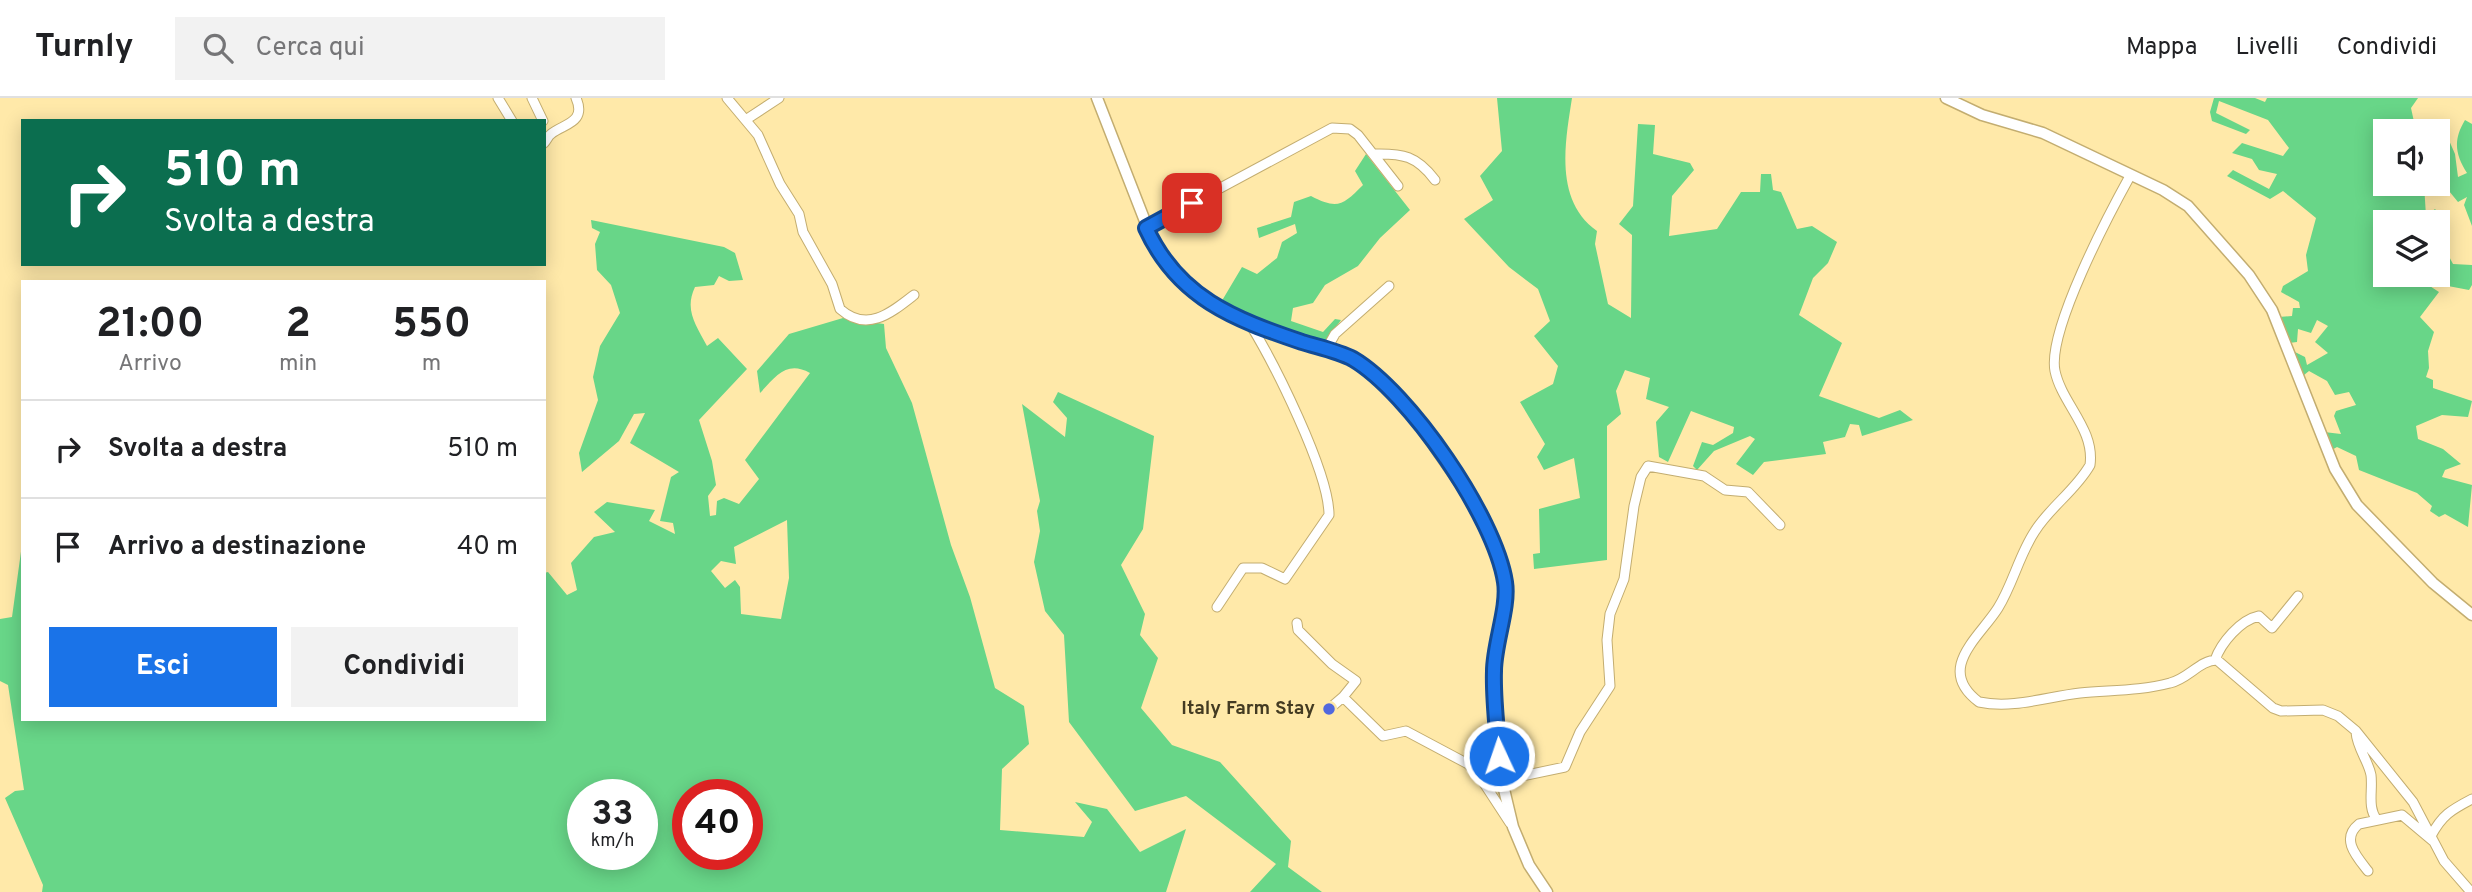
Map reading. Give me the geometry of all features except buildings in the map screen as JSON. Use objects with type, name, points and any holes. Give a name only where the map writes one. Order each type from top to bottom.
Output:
[{"type":"street","points":[[498,98],[511,119]]},
{"type":"street","points":[[532,98],[542,119]]},
{"type":"street","points":[[547,139],[574,121],[578,113],[576,98]]},
{"type":"street","points":[[727,98],[747,119],[799,214],[803,232],[832,284],[840,309],[860,319],[879,320],[914,295]]},
{"type":"street","points":[[747,119],[779,98]]},
{"type":"street","points":[[1097,98],[1157,252],[1180,279],[1207,303],[1250,324],[1352,358],[1403,401],[1484,518],[1506,583],[1494,670],[1499,756],[1513,827]]},
{"type":"street","points":[[1946,98],[1982,115],[2043,133],[2188,206],[2249,275],[2272,310],[2335,469],[2357,505],[2432,583],[2472,615]]},
{"type":"street","points":[[1146,228],[1332,128],[1350,129],[1398,186]]},
{"type":"street","points":[[1373,154],[1405,154],[1422,163],[1435,180]]},
{"type":"street","points":[[2130,176],[2063,318],[2054,359],[2059,383],[2082,424],[2091,455],[2090,465],[2030,539],[1999,607],[1964,651],[1961,674],[1966,688],[1979,702],[2011,705],[2082,693],[2128,691],[2172,683],[2209,660],[2224,663],[2273,708],[2281,711],[2323,710],[2356,731],[2413,802],[2444,861],[2471,892]]},
{"type":"street","points":[[1326,350],[1335,334],[1389,286]]},
{"type":"street","points":[[1217,607],[1243,568],[1255,566],[1273,570],[1285,579],[1329,515],[1323,477],[1264,347],[1250,324]]},
{"type":"street","points":[[1499,756],[1507,758],[1513,770],[1522,776],[1565,767],[1580,732],[1610,686],[1607,640],[1610,614],[1624,579],[1634,506],[1648,466],[1704,476],[1725,490],[1748,492],[1780,525]]},
{"type":"street","points":[[2215,660],[2223,645],[2245,623],[2259,617],[2272,628],[2298,596]]},
{"type":"street","points":[[1297,623],[1298,630],[1332,664],[1356,681],[1329,709]]},
{"type":"street","points":[[1343,697],[1383,736],[1406,731],[1474,768],[1513,827],[1529,865],[1548,892]]},
{"type":"street","points":[[2356,731],[2358,748],[2371,775],[2371,808],[2377,820]]},
{"type":"street","points":[[2432,839],[2440,817],[2449,809],[2472,799]]},
{"type":"street","points":[[2368,871],[2351,849],[2351,835],[2358,824],[2394,815],[2407,817],[2432,839]]},
{"type":"green space","points":[[1497,98],[1572,98],[1565,152],[1568,187],[1583,218],[1597,231],[1595,244],[1608,304],[1631,318],[1632,235],[1619,224],[1633,206],[1638,124],[1655,125],[1653,154],[1690,163],[1694,170],[1672,196],[1669,236],[1717,229],[1741,192],[1760,192],[1761,174],[1771,174],[1773,190],[1781,192],[1797,229],[1812,226],[1837,242],[1828,263],[1813,278],[1799,315],[1842,343],[1819,396],[1879,418],[1900,410],[1913,420],[1862,436],[1859,425],[1850,424],[1845,437],[1823,442],[1826,454],[1764,462],[1753,475],[1736,464],[1755,439],[1750,436],[1714,451],[1697,470],[1693,466],[1702,442],[1713,445],[1733,433],[1734,427],[1691,411],[1668,462],[1659,457],[1656,422],[1669,407],[1646,399],[1650,378],[1625,370],[1616,391],[1621,414],[1607,426],[1607,560],[1534,569],[1533,554],[1540,553],[1539,509],[1580,498],[1574,458],[1544,470],[1537,457],[1545,444],[1520,402],[1553,384],[1558,366],[1534,336],[1550,321],[1538,289],[1509,267],[1464,219],[1493,200],[1480,176],[1502,151]]},
{"type":"green space","points":[[2214,98],[2255,98],[2265,102],[2267,98],[2418,98],[2411,108],[2413,119],[2373,119],[2373,196],[2425,196],[2426,210],[2373,210],[2373,287],[2431,287],[2439,292],[2420,317],[2434,332],[2428,351],[2429,368],[2426,377],[2433,380],[2433,388],[2472,401],[2468,417],[2442,415],[2416,426],[2418,439],[2443,449],[2461,464],[2445,470],[2442,477],[2472,485],[2468,527],[2445,514],[2439,517],[2430,511],[2432,506],[2417,493],[2359,470],[2356,456],[2337,447],[2330,451],[2324,432],[2341,434],[2334,416],[2336,411],[2356,405],[2349,392],[2335,395],[2327,381],[2309,371],[2304,375],[2293,351],[2305,357],[2307,365],[2328,353],[2315,342],[2328,326],[2317,320],[2311,333],[2298,329],[2297,342],[2289,343],[2279,317],[2292,316],[2293,308],[2300,308],[2299,302],[2281,292],[2283,286],[2308,271],[2306,255],[2316,218],[2283,191],[2270,199],[2227,176],[2233,170],[2269,189],[2277,174],[2259,170],[2252,159],[2232,153],[2242,143],[2283,156],[2289,148],[2268,120],[2219,101],[2216,113],[2250,130],[2246,134],[2212,121],[2210,112]]},
{"type":"green space","points":[[2465,120],[2472,124],[2472,226],[2464,205],[2467,197],[2458,202],[2450,192],[2450,143],[2455,154],[2458,177],[2467,173],[2457,147]]},
{"type":"green space","points":[[1366,154],[1410,210],[1380,238],[1358,266],[1325,285],[1313,303],[1293,308],[1291,321],[1323,332],[1335,319],[1341,320],[1324,344],[1248,318],[1220,304],[1242,267],[1257,274],[1277,258],[1282,242],[1297,233],[1295,224],[1259,238],[1257,228],[1291,217],[1294,202],[1311,196],[1334,204],[1345,201],[1363,185],[1355,171]]},
{"type":"green space","points":[[591,220],[724,247],[735,253],[743,280],[729,281],[719,276],[714,285],[695,287],[691,303],[695,324],[707,346],[718,338],[747,369],[699,420],[712,461],[716,485],[708,496],[710,516],[716,515],[717,501],[724,498],[739,504],[759,479],[745,460],[810,373],[802,369],[788,369],[760,393],[757,371],[789,334],[843,318],[884,324],[886,348],[912,403],[951,545],[970,597],[995,688],[1024,706],[1029,744],[1002,769],[1000,830],[1084,837],[1092,822],[1075,802],[1107,809],[1140,852],[1186,829],[1166,892],[42,892],[43,885],[5,798],[15,791],[24,790],[8,685],[0,681],[0,619],[12,617],[21,552],[21,721],[546,721],[546,572],[567,595],[577,590],[571,563],[594,537],[615,532],[594,512],[607,502],[655,510],[649,521],[675,534],[673,523],[660,521],[671,477],[679,472],[630,443],[645,413],[634,414],[619,441],[582,472],[579,453],[598,400],[593,377],[600,346],[620,313],[611,285],[597,270],[595,244],[600,232],[592,228]],"holes":[[[787,520],[789,578],[781,619],[741,614],[740,587],[735,580],[725,588],[711,571],[721,561],[736,564],[734,547]]]},
{"type":"green space","points":[[2450,258],[2453,264],[2472,265],[2472,285],[2469,290],[2450,286]]},
{"type":"green space","points":[[1058,392],[1154,436],[1143,529],[1121,565],[1145,614],[1140,635],[1158,658],[1141,708],[1172,745],[1220,762],[1291,841],[1288,867],[1322,892],[1250,892],[1276,864],[1186,796],[1135,811],[1069,722],[1064,635],[1045,611],[1034,562],[1040,531],[1037,511],[1040,501],[1022,404],[1065,437],[1067,418],[1053,402]]},
{"type":"place","name":"Italy Farm Stay","points":[[1329,709]]},
{"type":"route","points":[[1192,203],[1146,228],[1157,252],[1180,279],[1207,303],[1243,321],[1352,358],[1403,401],[1484,518],[1506,583],[1494,670],[1499,756]]}]
